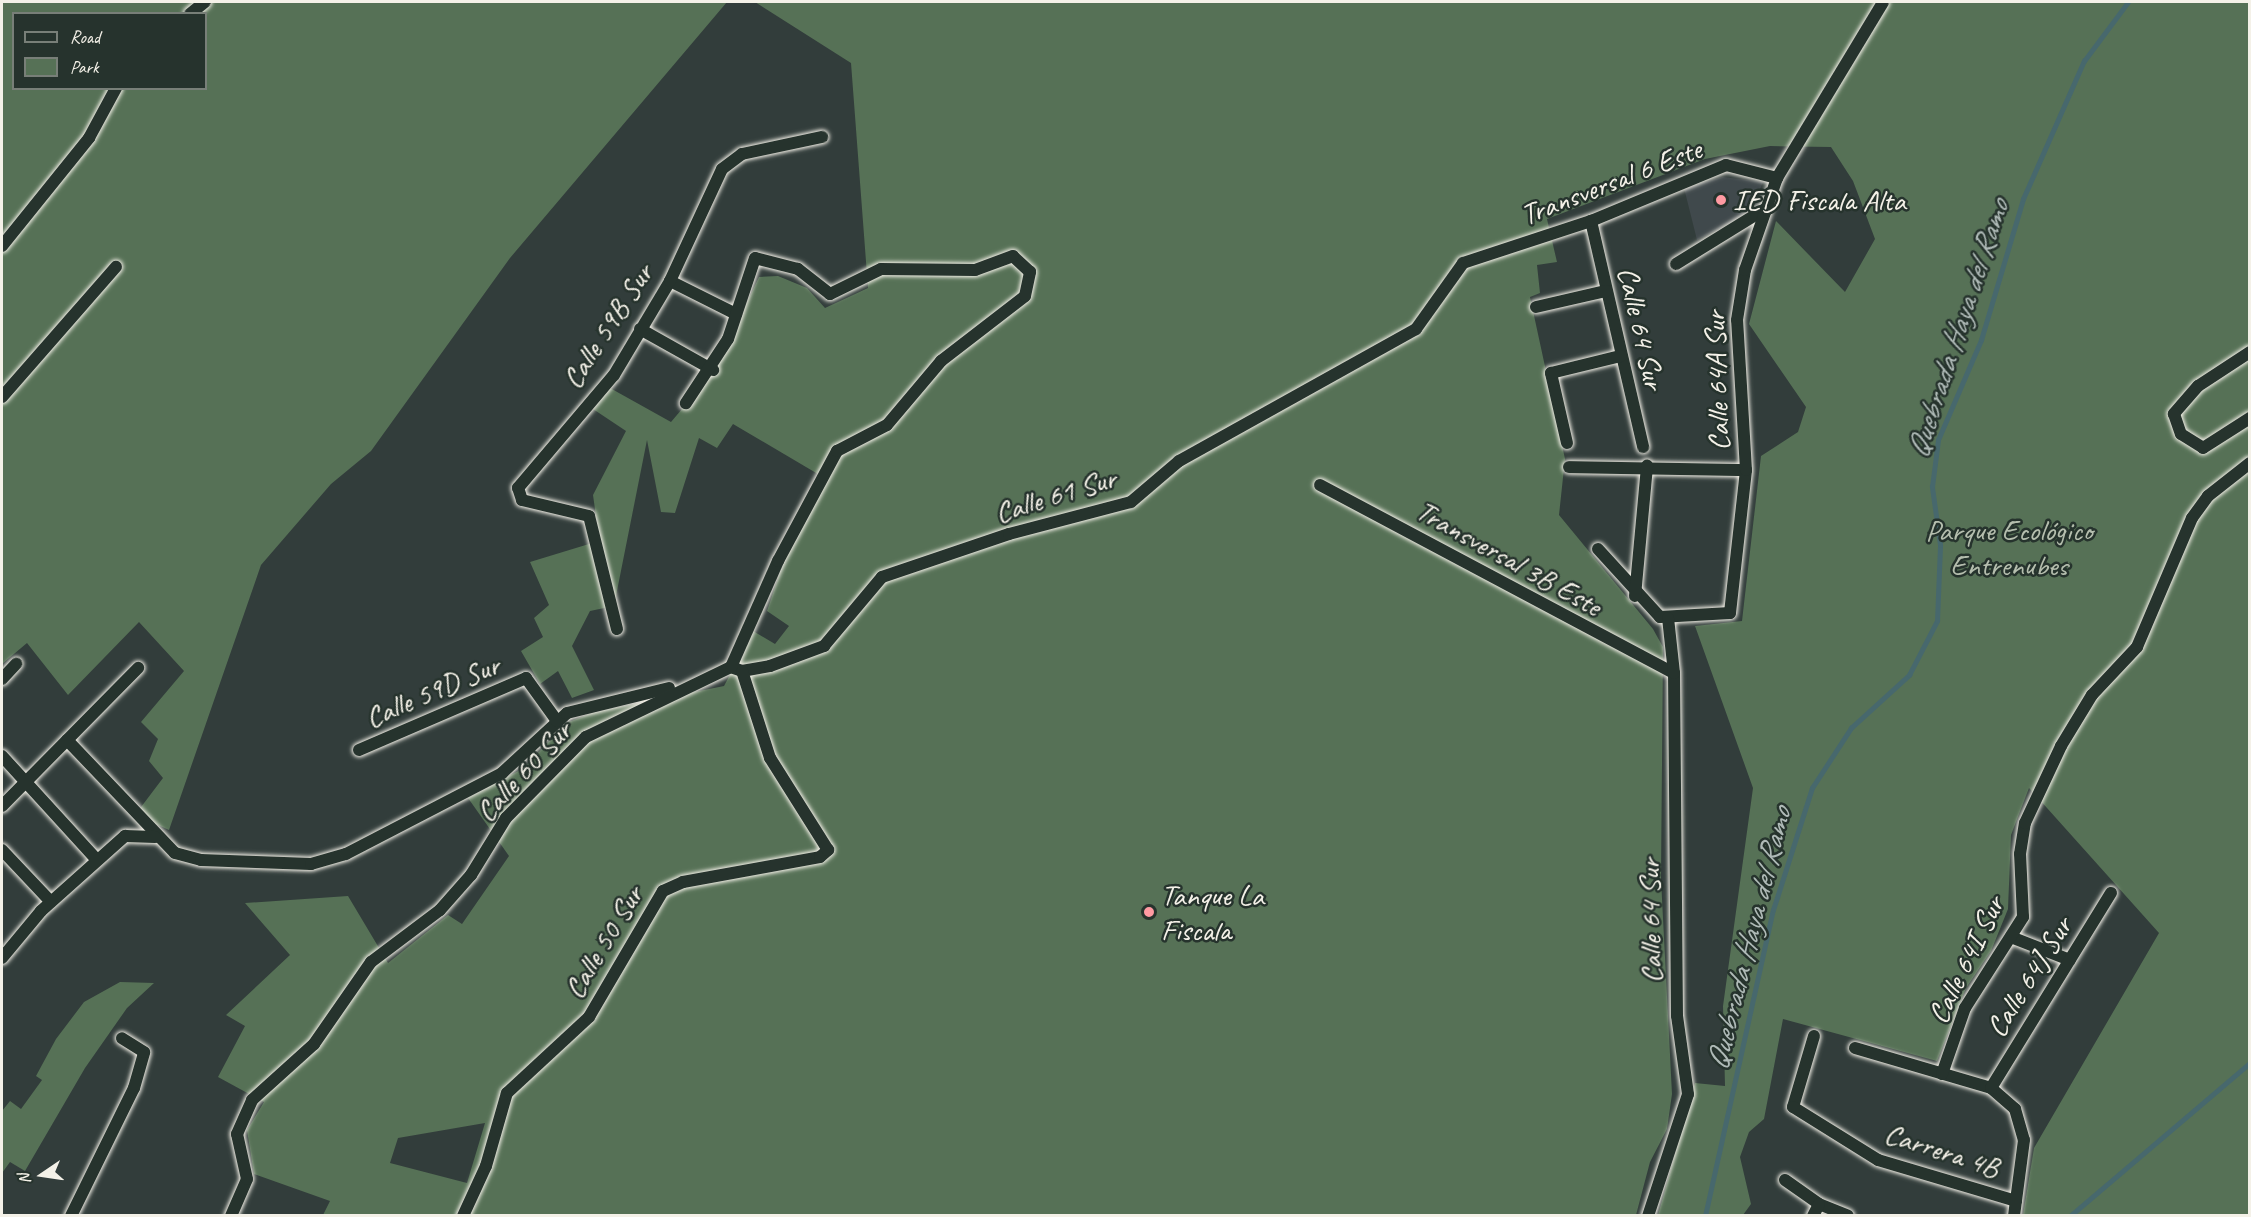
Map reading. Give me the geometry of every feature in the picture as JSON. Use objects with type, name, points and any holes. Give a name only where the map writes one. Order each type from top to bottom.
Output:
[{"type":"street","points":[[192,12],[205,2]]},
{"type":"street","name":"Calle 64A Sur","points":[[1668,618],[1730,613],[1746,470],[1737,320],[1743,278],[1777,178],[1883,2]]},
{"type":"street","points":[[2,246],[89,138],[115,90]]},
{"type":"street","name":"Calle 59B Sur","points":[[617,629],[589,516],[519,497],[523,480],[601,391],[670,280],[722,169],[742,154],[822,137]]},
{"type":"street","name":"Transversal 6 Este","points":[[1463,263],[1591,220],[1726,165],[1777,178]]},
{"type":"street","points":[[1676,264],[1765,209]]},
{"type":"street","name":"Calle 64 Sur","points":[[1591,220],[1643,447]]},
{"type":"street","points":[[686,403],[713,370],[736,314],[755,258],[798,269],[831,294],[881,268],[975,270],[1008,256],[1023,261],[1032,277],[1025,296],[941,361],[887,425],[837,451],[778,561],[737,669]]},
{"type":"street","name":"Calle 61 Sur","points":[[737,669],[788,661],[832,641],[882,577],[1009,534],[1131,502],[1179,460],[1416,329],[1463,263]]},
{"type":"street","points":[[2,397],[116,267]]},
{"type":"street","points":[[670,280],[736,314]]},
{"type":"street","points":[[1536,307],[1606,291]]},
{"type":"street","points":[[640,329],[713,370]]},
{"type":"street","points":[[2250,352],[2198,386],[2174,414],[2181,434],[2203,448],[2250,418]]},
{"type":"street","points":[[1567,443],[1551,372],[1621,356]]},
{"type":"street","name":"Calle 64I Sur","points":[[1942,1074],[1965,1008],[2023,917],[2020,854],[2036,798],[2092,695],[2137,647],[2192,518],[2208,496],[2250,463]]},
{"type":"street","points":[[1635,596],[1647,466]]},
{"type":"street","points":[[1569,467],[1647,466],[1746,470]]},
{"type":"street","name":"Transversal 3B Este","points":[[1320,485],[1674,673]]},
{"type":"street","points":[[1598,549],[1645,606],[1668,618]]},
{"type":"street","name":"Calle 64 Sur","points":[[1648,1215],[1688,1094],[1677,1016],[1674,673],[1668,618]]},
{"type":"street","points":[[2,679],[16,664]]},
{"type":"street","points":[[2,806],[138,668]]},
{"type":"street","name":"Calle 60 Sur","points":[[231,1215],[247,1179],[237,1134],[244,1111],[314,1044],[371,962],[440,910],[471,875],[506,818],[560,762],[622,715],[688,685],[737,669]]},
{"type":"street","name":"Calle 50 Sur","points":[[463,1215],[486,1167],[507,1093],[589,1017],[663,891],[683,882],[825,854],[827,841],[764,745],[737,669]]},
{"type":"street","name":"Calle 59D Sur","points":[[359,750],[526,678],[557,721]]},
{"type":"street","points":[[67,740],[155,837],[185,858],[311,864],[346,854],[502,773],[557,721],[597,702],[688,685]]},
{"type":"street","points":[[2,756],[96,859]]},
{"type":"street","points":[[2,958],[51,902],[124,836],[155,837]]},
{"type":"street","points":[[2,850],[51,902]]},
{"type":"street","name":"Calle 64J Sur","points":[[1991,1088],[2111,893]]},
{"type":"street","points":[[2012,937],[2070,960]]},
{"type":"street","name":"Carrera 4B","points":[[1814,1036],[1793,1107],[1878,1160],[2016,1201]]},
{"type":"street","points":[[71,1215],[106,1152],[144,1052],[122,1038]]},
{"type":"street","points":[[1855,1048],[1991,1088],[2015,1109],[2021,1123],[2014,1215]]},
{"type":"street","points":[[1785,1180],[1819,1204],[1848,1215]]},
{"type":"street","points":[[1813,1215],[1819,1204]]},
{"type":"shaded area","name":"IED Fiscala Alta","points":[[1723,177],[1763,182],[1751,212],[1697,240],[1684,188]]},
{"type":"green space","points":[[2,2],[727,2],[510,258],[371,451],[331,484],[261,565],[169,830],[135,815],[163,778],[149,761],[158,739],[141,722],[184,671],[139,622],[68,695],[27,643],[2,664]]},
{"type":"green space","name":"Parque Ecológico Entrenubes","points":[[755,2],[2249,2],[2249,1215],[2023,1215],[2034,1148],[2159,933],[2029,788],[2011,835],[2008,909],[1991,951],[1966,988],[1937,1061],[1783,1019],[1764,1119],[1749,1132],[1740,1157],[1751,1204],[1743,1215],[1658,1215],[1695,1083],[1725,1086],[1723,1006],[1753,788],[1695,626],[1742,621],[1761,456],[1798,432],[1806,407],[1749,324],[1776,221],[1845,292],[1875,239],[1853,181],[1831,147],[1770,146],[1705,159],[1547,219],[1557,262],[1537,265],[1540,293],[1530,297],[1565,459],[1559,515],[1653,629],[1663,647],[1661,879],[1672,1094],[1667,1129],[1650,1162],[1636,1215],[323,1215],[330,1201],[254,1174],[247,1130],[264,1102],[218,1077],[245,1026],[226,1015],[290,955],[245,903],[348,896],[388,963],[448,915],[462,924],[509,856],[468,798],[524,768],[566,723],[595,712],[724,686],[753,631],[775,644],[789,626],[767,611],[784,560],[828,480],[733,424],[717,448],[699,438],[675,513],[661,512],[647,440],[614,606],[590,611],[572,646],[594,690],[572,698],[558,671],[540,684],[521,651],[543,637],[534,618],[549,605],[530,562],[589,544],[600,545],[593,495],[626,431],[593,409],[610,388],[671,422],[715,370],[759,277],[778,276],[807,288],[825,308],[868,288],[851,63]],"holes":[[[485,1123],[467,1183],[390,1163],[398,1138]]]},
{"type":"green space","points":[[120,982],[154,983],[127,1008],[85,1068],[25,1171],[10,1162],[2,1173],[2,1111],[10,1101],[21,1109],[42,1080],[36,1076],[56,1039],[84,1002]]},
{"type":"waterway","name":"Quebrada Haya del Ramo","points":[[1705,1216],[1773,910],[1812,788],[1851,728],[1909,675],[1937,621],[1940,545],[1932,487],[1938,440],[1981,340],[2023,199],[2084,61],[2128,2]]},
{"type":"waterway","points":[[2070,1216],[2250,1063]]},
{"type":"place","name":"IED Fiscala Alta","points":[[1721,200]]},
{"type":"place","name":"Tanque La Fiscala","points":[[1149,912]]}]
